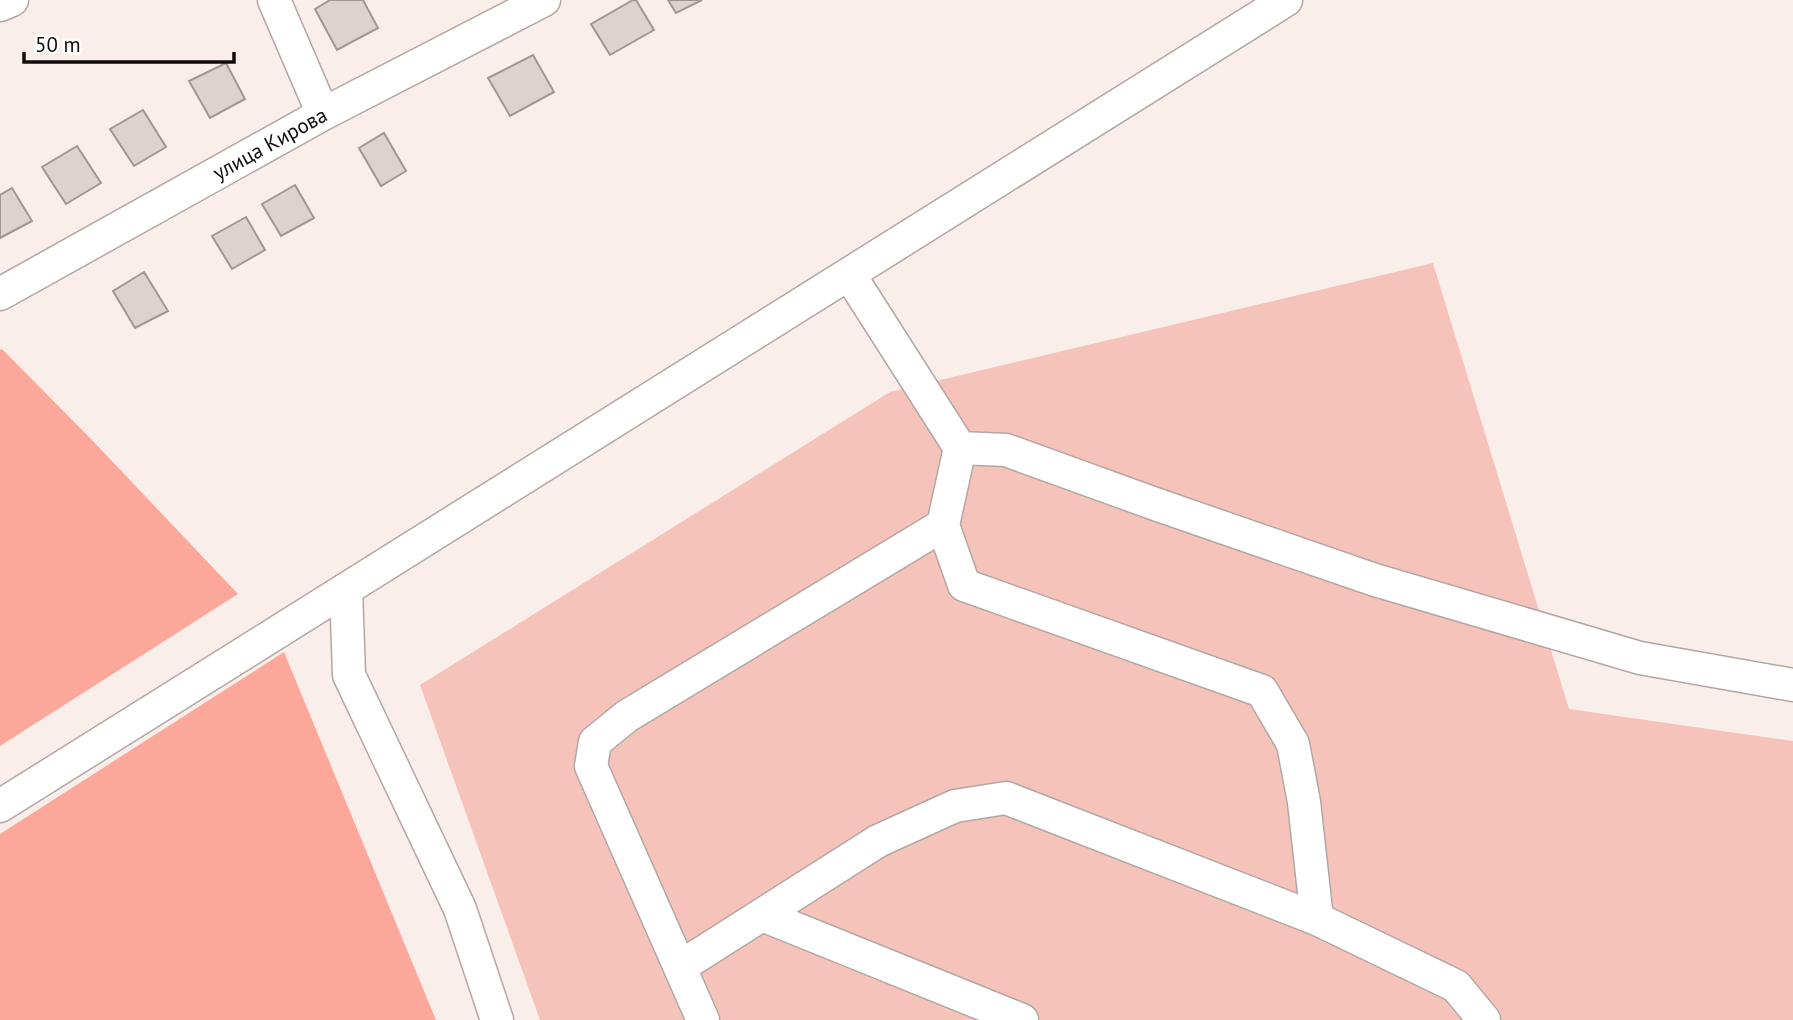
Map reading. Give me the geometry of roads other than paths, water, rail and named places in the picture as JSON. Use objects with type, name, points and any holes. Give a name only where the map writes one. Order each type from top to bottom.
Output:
[{"type":"street","points":[[0,5],[12,0]]},
{"type":"street","points":[[274,0],[323,114]]},
{"type":"street","name":"улица Кирова","points":[[0,294],[323,114],[544,0]]},
{"type":"street","points":[[0,806],[1286,0]]},
{"type":"street","points":[[849,274],[960,448],[943,524],[964,585],[1262,691],[1293,744],[1304,802],[1317,919]]},
{"type":"street","points":[[960,448],[1006,450],[1375,579],[1640,658],[1793,685]]},
{"type":"street","points":[[703,1020],[591,766],[595,742],[627,716],[943,524]]},
{"type":"street","points":[[346,589],[349,675],[460,909],[497,1020]]},
{"type":"street","points":[[680,967],[878,841],[955,806],[1006,798],[1317,919],[1456,986],[1484,1020]]},
{"type":"street","points":[[762,915],[1022,1020]]}]
